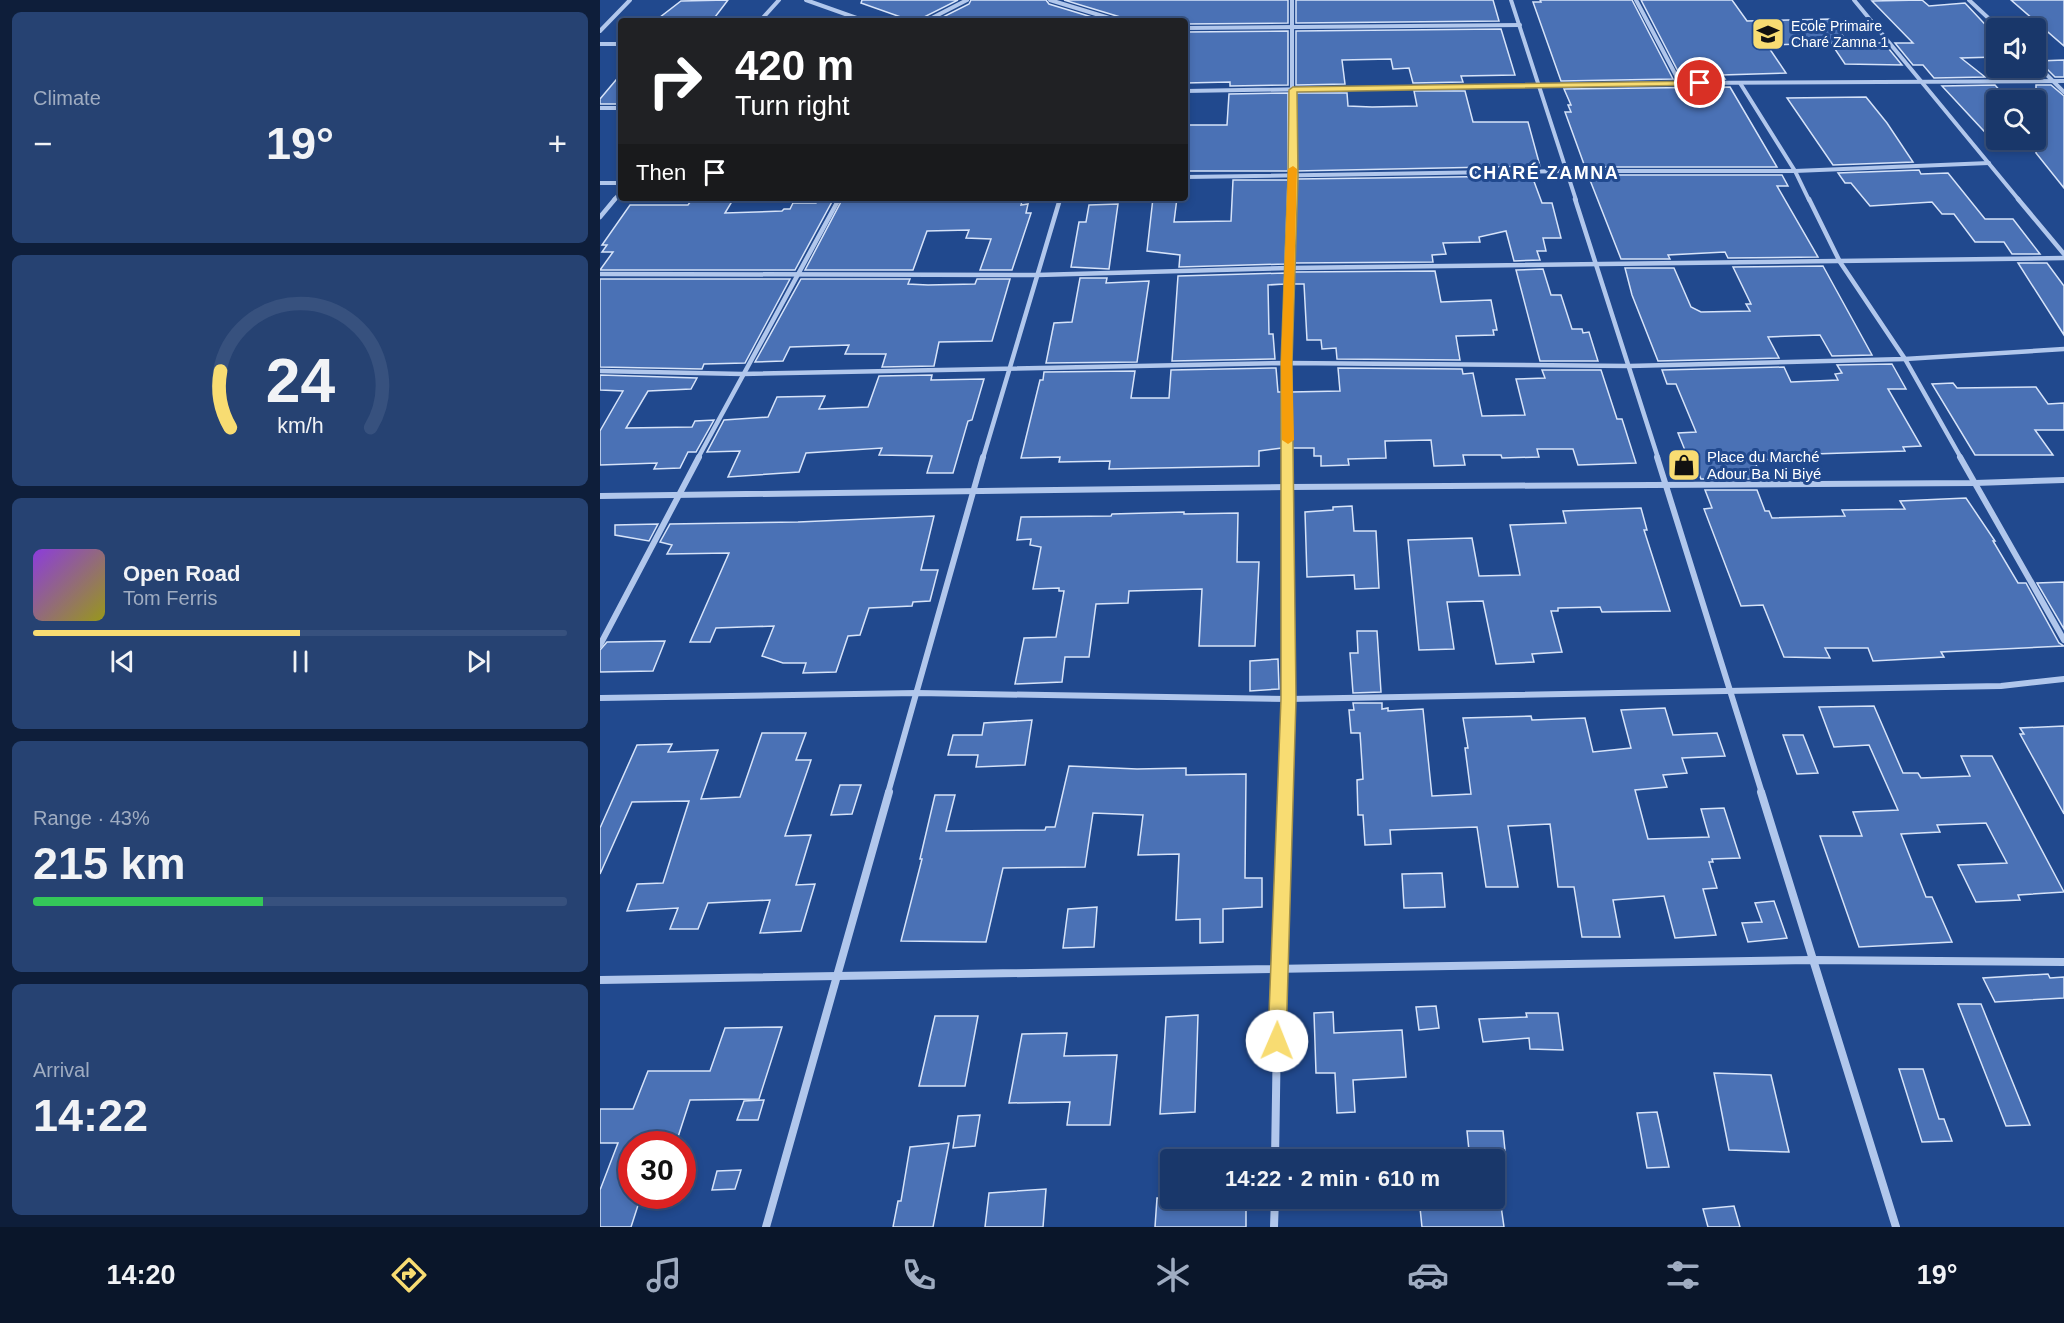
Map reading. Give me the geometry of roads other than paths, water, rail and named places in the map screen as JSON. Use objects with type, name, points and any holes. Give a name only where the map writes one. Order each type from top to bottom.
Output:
[{"type":"street","points":[[600,31],[630,0]]},
{"type":"street","points":[[763,18],[779,0]]},
{"type":"street","points":[[806,0],[857,18]]},
{"type":"street","points":[[932,18],[967,0]]},
{"type":"street","points":[[1050,0],[1109,18]]},
{"type":"street","points":[[1275,1149],[1278,969],[1288,699],[1289,487],[1286,363],[1293,176],[1292,0]]},
{"type":"street","points":[[1511,0],[1629,366],[1896,1227]]},
{"type":"street","points":[[1636,0],[1680,83]]},
{"type":"street","points":[[1854,0],[2064,256]]},
{"type":"street","points":[[1969,0],[1988,18]]},
{"type":"street","points":[[1188,28],[1520,25]]},
{"type":"street","points":[[600,44],[618,44]]},
{"type":"street","points":[[2046,73],[2064,92]]},
{"type":"street","points":[[1188,91],[1680,83],[2064,81]]},
{"type":"street","points":[[1740,83],[1794,171],[1840,262],[1905,358],[2064,640]]},
{"type":"street","points":[[600,108],[618,108]]},
{"type":"street","points":[[1188,177],[1565,171],[1794,171],[1989,164]]},
{"type":"street","points":[[600,183],[618,183]]},
{"type":"street","points":[[600,217],[618,196]]},
{"type":"street","points":[[600,645],[837,201]]},
{"type":"street","points":[[765,1227],[1008,370],[1059,201]]},
{"type":"street","points":[[600,274],[1038,275],[1289,268],[1840,262],[2064,256]]},
{"type":"street","points":[[600,371],[743,374],[1286,363],[1629,366],[1905,358],[2064,349]]},
{"type":"street","points":[[600,496],[1289,487],[1975,483],[2064,480]]},
{"type":"street","points":[[600,698],[749,698],[917,693],[1288,699],[2001,686],[2064,679]]},
{"type":"street","points":[[600,980],[1812,960],[2064,962]]},
{"type":"street","points":[[1274,1227],[1275,1209]]},
{"type":"place","name":"Ecole Primaire Charé Zamna 1","points":[[1768,34]]},
{"type":"place","name":"Place du Marché Adour Ba Ni Biyé","points":[[1684,465]]},
{"type":"district","name":"CHARÉ ZAMNA","points":[[1544,173]]}]
